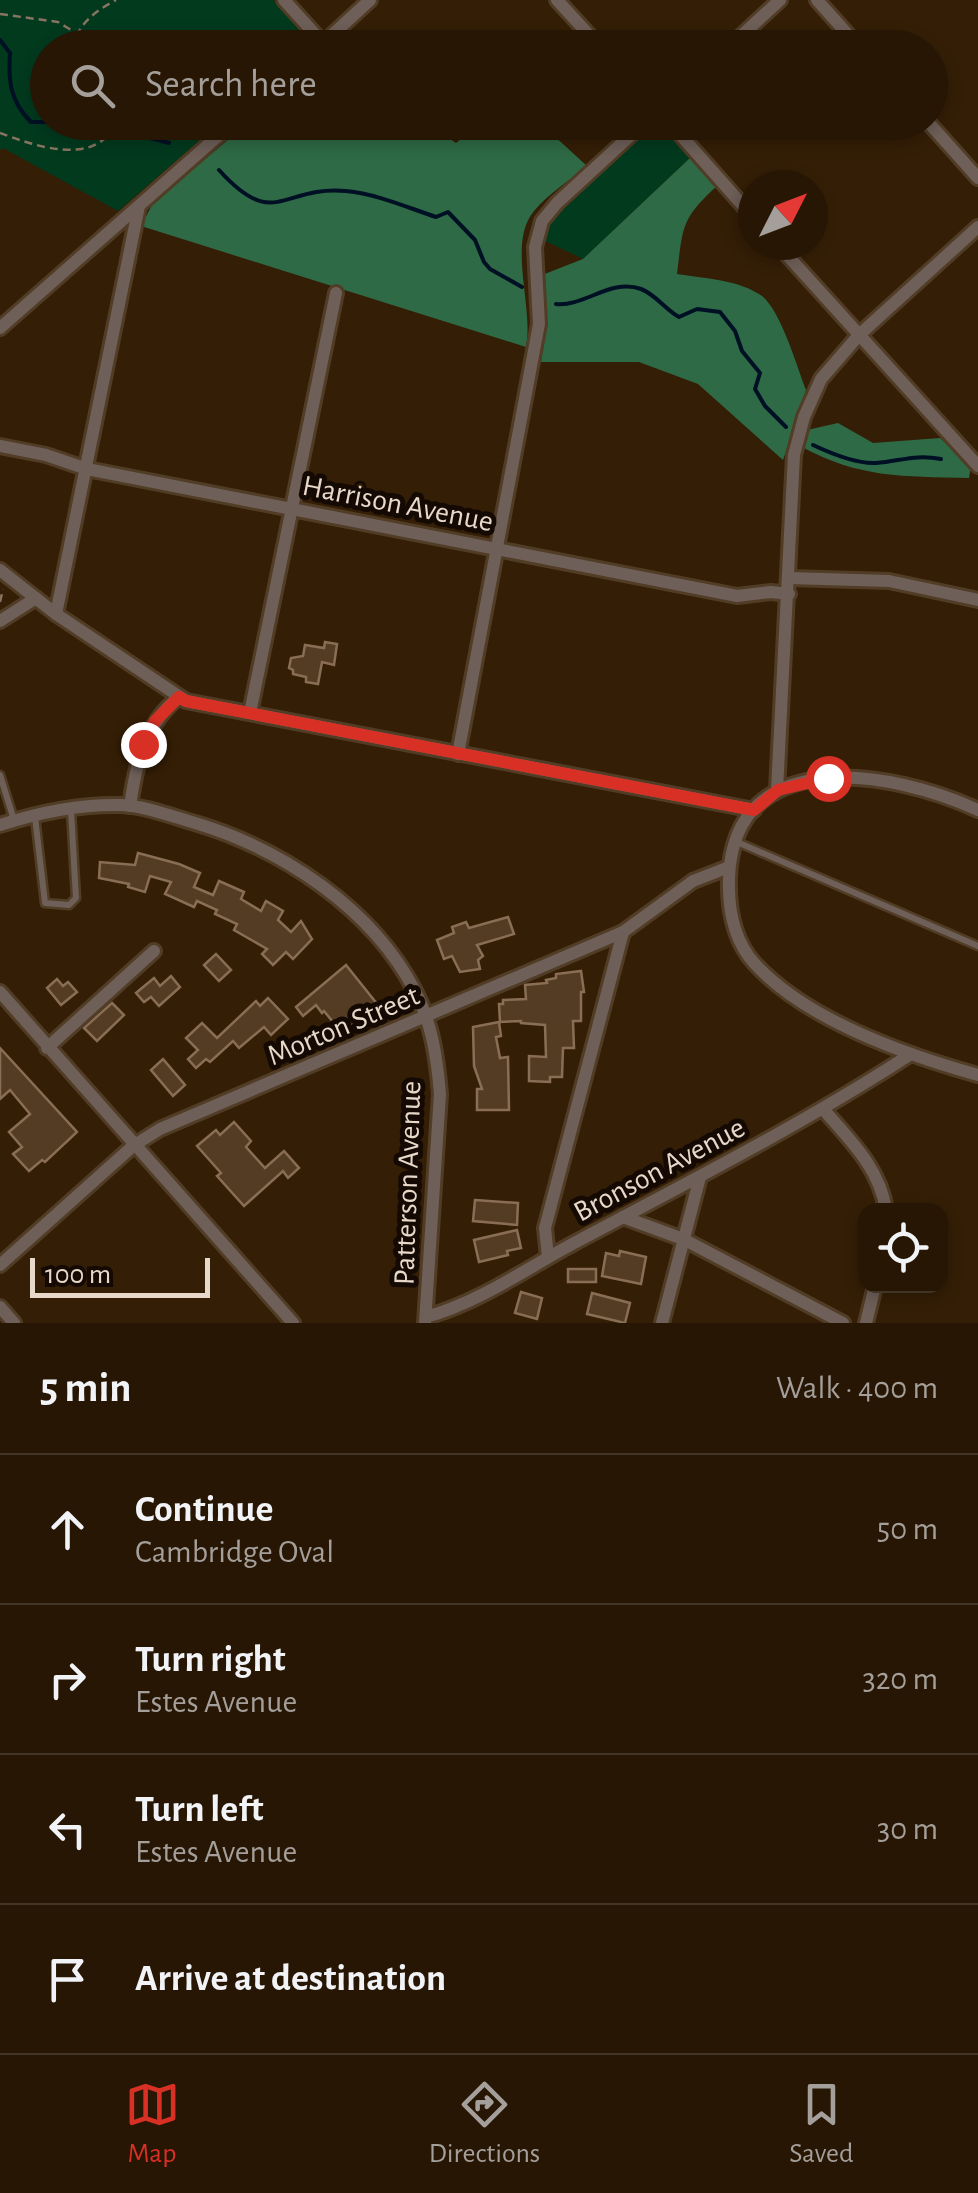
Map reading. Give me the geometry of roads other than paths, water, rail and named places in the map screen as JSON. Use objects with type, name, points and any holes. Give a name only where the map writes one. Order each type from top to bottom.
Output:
[{"type":"street","points":[[284,0],[308,30]]},
{"type":"street","points":[[337,30],[370,0]]},
{"type":"street","points":[[558,0],[585,30]]},
{"type":"street","points":[[748,30],[780,0]]},
{"type":"street","points":[[817,0],[844,30]]},
{"type":"street","points":[[0,328],[214,140]]},
{"type":"street","points":[[458,754],[539,324],[535,247],[542,221],[557,202],[625,140]]},
{"type":"street","points":[[685,140],[738,200]]},
{"type":"street","points":[[944,140],[978,178]]},
{"type":"street","points":[[56,614],[139,206]]},
{"type":"street","points":[[778,790],[794,455],[804,416],[821,379],[859,336],[978,228]]},
{"type":"street","points":[[791,260],[978,466]]},
{"type":"street","points":[[250,714],[336,294]]},
{"type":"street","name":"Harrison Avenue","points":[[0,446],[46,454],[87,470],[737,596],[789,594]]},
{"type":"street","points":[[0,570],[56,614],[186,701],[754,810]]},
{"type":"street","points":[[789,578],[889,581],[978,600]]},
{"type":"street","points":[[0,621],[36,598]]},
{"type":"street","points":[[130,806],[143,744],[155,721],[179,697]]},
{"type":"street","points":[[978,810],[902,783],[865,776],[806,780],[778,790],[754,810],[736,841],[729,867],[730,918],[752,962],[805,1003],[911,1054],[978,1075]]},
{"type":"street","name":"Patterson Avenue","points":[[7,823],[71,810],[130,806],[220,831],[289,864],[338,899],[379,939],[398,963],[426,1017],[437,1064],[440,1094],[426,1320]]},
{"type":"street","name":"Morton Street","points":[[0,1266],[134,1146],[160,1129],[623,932],[693,882],[729,867]]},
{"type":"street","points":[[548,1257],[545,1228],[623,932]]},
{"type":"street","points":[[48,1048],[154,951]]},
{"type":"street","points":[[0,992],[292,1323]]},
{"type":"street","name":"Bronson Avenue","points":[[426,1320],[460,1308],[824,1110],[911,1054]]},
{"type":"street","points":[[824,1110],[870,1165],[885,1203]]},
{"type":"street","points":[[662,1323],[700,1176]]},
{"type":"street","points":[[623,1217],[683,1239],[843,1323]]},
{"type":"street","points":[[866,1323],[873,1293]]},
{"type":"street","points":[[0,1307],[14,1323]]},
{"type":"lane","points":[[0,776],[7,823]]},
{"type":"lane","points":[[34,816],[45,903],[69,904],[76,898],[71,810]]},
{"type":"lane","points":[[736,841],[978,946]]},
{"type":"waterway","points":[[0,40],[10,53],[10,82],[15,98],[30,121]]},
{"type":"waterway","points":[[158,140],[169,143]]},
{"type":"waterway","points":[[219,170],[253,199],[267,202],[324,191],[346,191],[436,217],[448,212],[475,240],[490,269],[522,287]]},
{"type":"waterway","points":[[556,304],[630,287],[646,291],[679,317],[697,309],[720,312],[760,373],[755,389],[786,427]]},
{"type":"waterway","points":[[813,445],[869,463],[941,459]]}]
